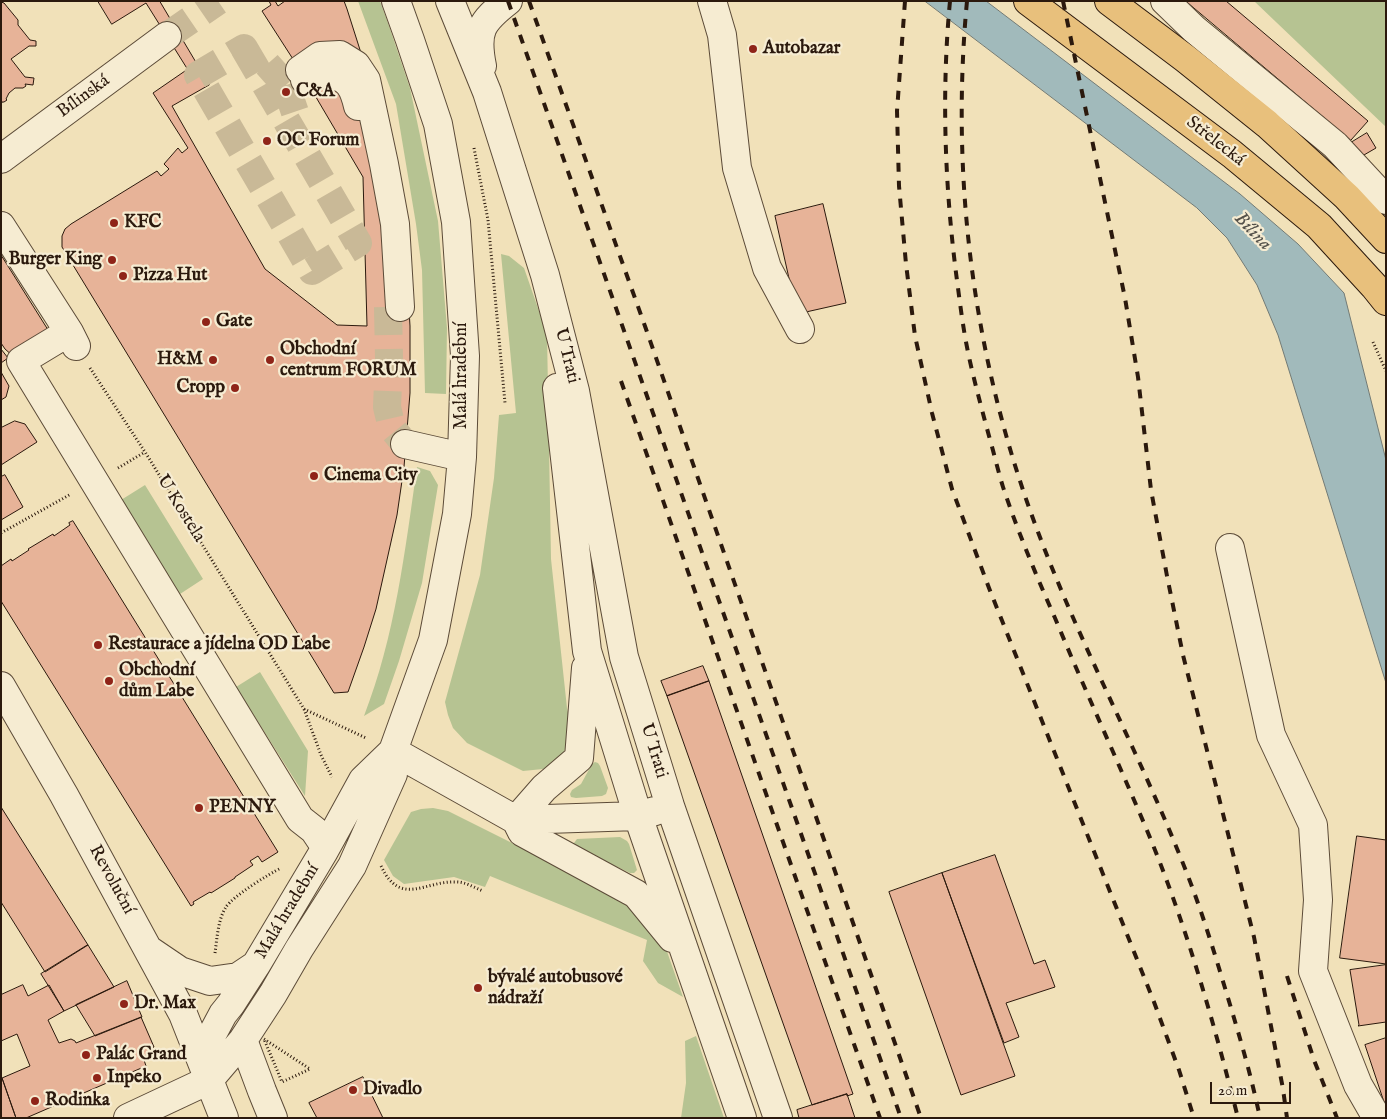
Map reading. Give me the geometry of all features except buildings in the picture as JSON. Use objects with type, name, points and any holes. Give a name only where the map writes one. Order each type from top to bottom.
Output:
[{"type":"main road","name":"Střelecká","points":[[1028,1],[1232,154],[1319,226],[1386,301]]},
{"type":"main road","points":[[1109,1],[1268,124],[1348,197],[1386,239]]},
{"type":"street","name":"Malá hradební","points":[[253,1039],[352,866],[393,774],[393,751],[433,640],[456,514],[462,457],[465,356],[456,222],[438,124],[396,1]]},
{"type":"street","points":[[450,1],[487,92],[545,275]]},
{"type":"street","points":[[487,92],[479,38],[483,26],[491,15],[508,1]]},
{"type":"street","points":[[712,1],[722,35],[737,168],[767,268],[800,329]]},
{"type":"street","points":[[1166,1],[1194,29],[1335,145],[1386,200]]},
{"type":"street","name":"Bílinská","points":[[1,159],[166,36]]},
{"type":"street","points":[[340,55],[356,65],[366,80],[384,164],[395,224],[394,307],[366,134],[354,90],[343,78],[306,71],[340,55]]},
{"type":"street","points":[[1,226],[73,339],[21,361],[300,819],[314,830],[322,842]]},
{"type":"street","name":"U Trati","points":[[516,820],[544,788],[579,758],[587,651],[545,275]]},
{"type":"street","name":"U Trati","points":[[545,275],[575,391],[624,656],[670,806],[778,1118]]},
{"type":"street","points":[[406,444],[462,457]]},
{"type":"street","points":[[1230,548],[1271,735],[1313,825],[1318,900],[1313,971],[1358,1085],[1377,1118]]},
{"type":"street","name":"U Trati","points":[[587,651],[638,816],[742,1118]]},
{"type":"street","name":"Revoluční","points":[[1,686],[64,795],[183,1014],[224,1118]]},
{"type":"street","name":"Malá hradební","points":[[205,1068],[223,1014],[256,965],[324,851],[363,780],[393,751]]},
{"type":"street","name":"U Trati","points":[[393,751],[516,820],[522,832],[636,894],[685,953]]},
{"type":"street","points":[[516,820],[638,816],[670,806]]},
{"type":"street","points":[[147,949],[180,971],[210,981],[238,977],[256,965]]},
{"type":"street","points":[[128,1118],[253,1039],[262,1091],[274,1118]]},
{"type":"path","name":"U Kostela","points":[[73,339],[304,708],[333,779]]},
{"type":"path","points":[[1373,342],[1386,371]]},
{"type":"path","points":[[304,708],[393,751]]},
{"type":"path","points":[[380,864],[385,874],[396,886],[409,890],[459,881],[483,891]]},
{"type":"path","points":[[214,961],[218,928],[226,906],[267,875],[282,868]]},
{"type":"path","points":[[253,1039],[310,1069],[282,1082]]},
{"type":"green space","points":[[358,1],[380,1],[410,88],[438,221],[447,328],[446,394],[425,393],[422,270],[396,104]]},
{"type":"green space","points":[[1254,1],[1386,1],[1386,127]]},
{"type":"green space","points":[[501,254],[509,256],[524,268],[547,334],[551,559],[567,708],[571,725],[564,752],[557,763],[543,769],[523,771],[467,743],[453,728],[445,702],[480,575],[494,478],[499,415],[516,413]]},
{"type":"green space","points":[[417,467],[430,471],[438,485],[422,583],[384,704],[364,716],[384,656],[398,593]]},
{"type":"green space","points":[[145,485],[203,579],[180,594],[121,500]]},
{"type":"green space","points":[[260,672],[308,751],[305,796],[236,687]]},
{"type":"green space","points":[[595,762],[600,766],[608,788],[606,794],[602,796],[571,797],[572,790],[581,784]]},
{"type":"green space","points":[[433,808],[448,811],[636,905],[664,943],[683,997],[658,983],[643,961],[647,940],[490,876],[485,887],[454,877],[404,884],[393,876],[384,860],[411,812]]},
{"type":"green space","points":[[620,837],[629,844],[637,870],[634,873],[630,873],[574,846],[577,839]]},
{"type":"green space","points":[[696,1036],[724,1118],[681,1118],[686,1083],[685,1041]]},
{"type":"water","name":"Bílina","points":[[925,1],[986,1],[1240,194],[1298,244],[1344,293],[1386,460],[1386,683],[1278,335],[1257,285],[1227,238],[1197,208]]},
{"type":"tunnel","points":[[167,36],[218,1]]},
{"type":"tunnel","points":[[244,48],[358,243],[312,271],[198,75],[244,48]]},
{"type":"tunnel","points":[[266,84],[293,60]]},
{"type":"tunnel","points":[[277,103],[312,91]]},
{"type":"tunnel","points":[[388,307],[389,358],[387,407],[392,428],[405,444]]},
{"type":"railway","points":[[508,1],[901,1118]]},
{"type":"railway","points":[[529,1],[646,329],[921,1118]]},
{"type":"railway","points":[[905,1],[897,111],[899,186],[915,336],[932,413],[952,489],[989,588],[1154,1002],[1194,1118]]},
{"type":"railway","points":[[950,1],[945,109],[947,180],[961,314],[979,397],[1003,487],[1021,537],[1146,828],[1186,935],[1219,1044],[1238,1118]]},
{"type":"railway","points":[[967,1],[962,136],[965,204],[972,271],[983,337],[998,403],[1016,468],[1055,575],[1150,786],[1202,914],[1235,1020],[1260,1118]]},
{"type":"railway","points":[[1063,1],[1125,298],[1138,377],[1151,490],[1167,576],[1183,655],[1254,937],[1287,1118]]},
{"type":"railway","points":[[621,381],[880,1118]]},
{"type":"railway","points":[[1287,976],[1314,1060],[1337,1118]]},
{"type":"place","name":"Autobazar","points":[[753,49]]},
{"type":"place","name":"C&A","points":[[286,92]]},
{"type":"place","name":"OC Forum","points":[[267,141]]},
{"type":"place","name":"KFC","points":[[114,223]]},
{"type":"place","name":"Burger King","points":[[112,260]]},
{"type":"place","name":"Pizza Hut","points":[[123,276]]},
{"type":"place","name":"Gate","points":[[206,322]]},
{"type":"place","name":"H&M","points":[[213,360]]},
{"type":"place","name":"Obchodní centrum FORUM","points":[[270,360]]},
{"type":"place","name":"Cropp","points":[[235,388]]},
{"type":"place","name":"Cinema City","points":[[314,476]]},
{"type":"place","name":"Restaurace a jídelna OD Labe","points":[[98,645]]},
{"type":"place","name":"Obchodní dům Labe","points":[[109,681]]},
{"type":"place","name":"PENNY","points":[[199,808]]},
{"type":"place","name":"bývalé autobusové nádraží","points":[[478,988]]},
{"type":"place","name":"Dr. Max","points":[[124,1004]]},
{"type":"place","name":"Palác Grand","points":[[86,1055]]},
{"type":"place","name":"Inpeko","points":[[97,1078]]},
{"type":"place","name":"Divadlo","points":[[353,1090]]},
{"type":"place","name":"Rodinka","points":[[35,1101]]}]
